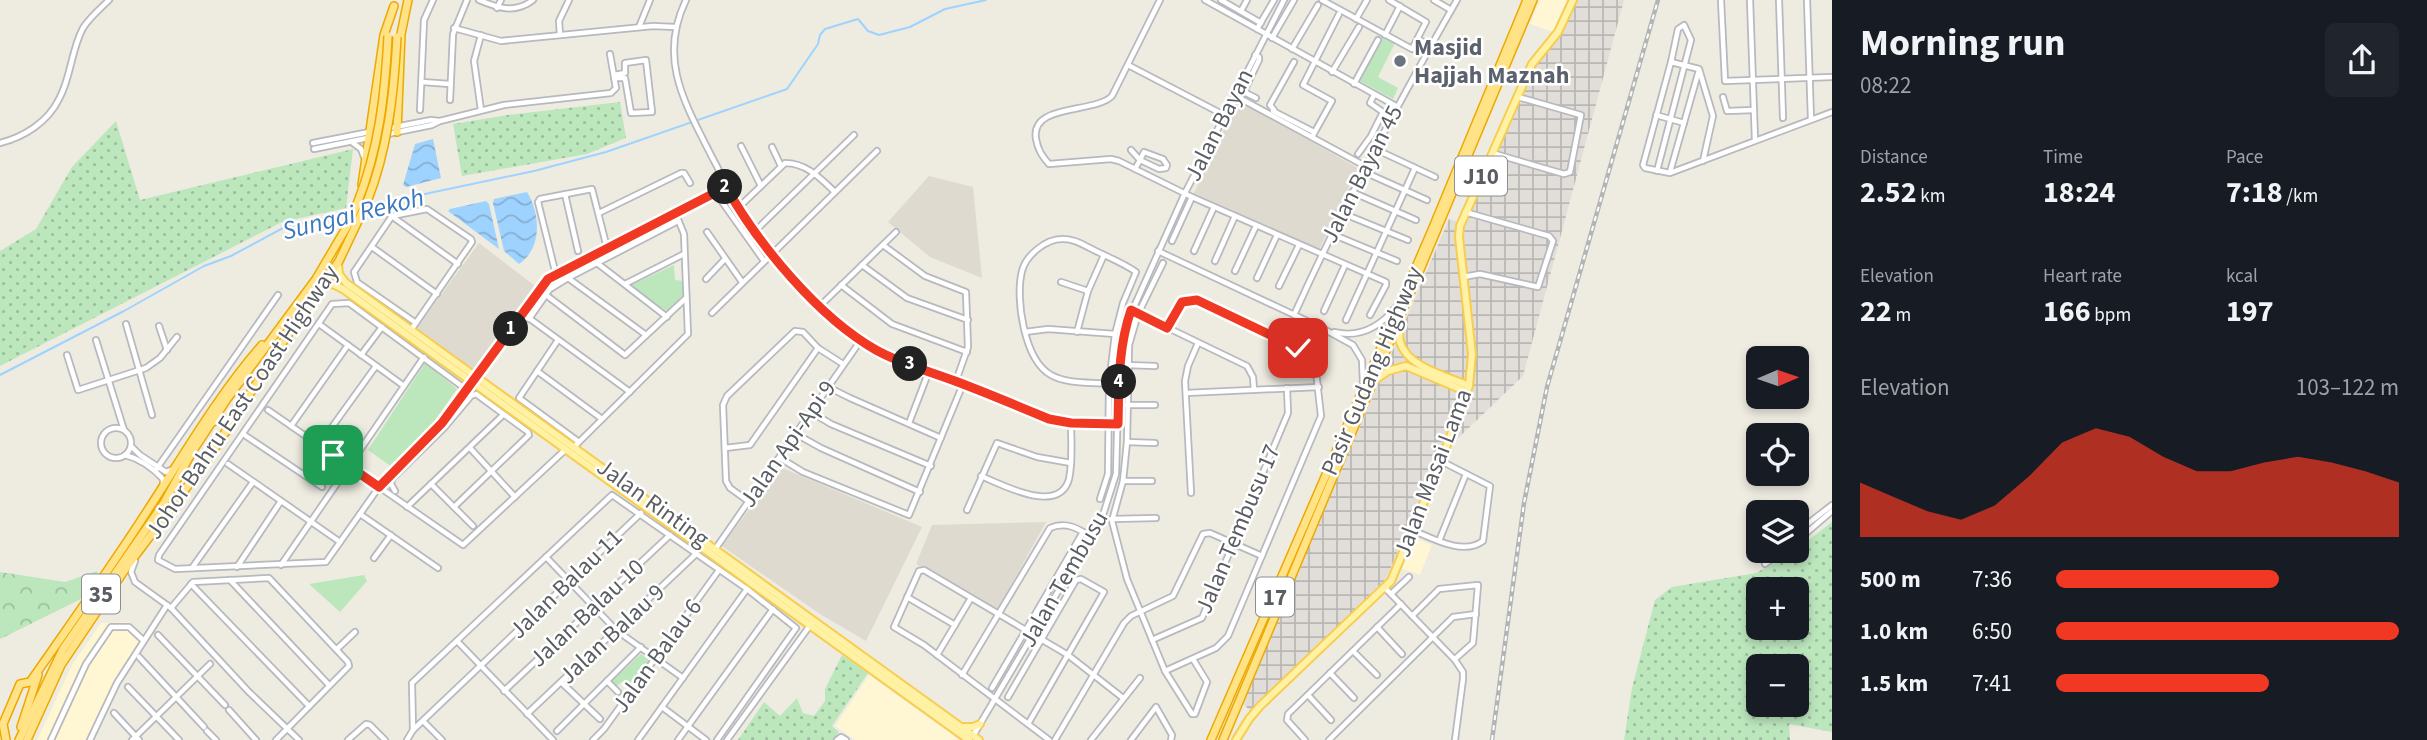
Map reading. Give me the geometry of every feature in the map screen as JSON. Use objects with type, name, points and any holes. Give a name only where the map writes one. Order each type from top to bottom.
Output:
[{"type":"highway","name":"Johor Bahru East Coast Highway","points":[[18,740],[55,662],[164,503],[192,452],[227,399],[330,258],[361,193],[380,127],[393,36],[406,0]]},
{"type":"highway","points":[[397,130],[401,34],[406,0]]},
{"type":"highway","name":"Pasir Gudang Highway","points":[[1211,740],[1403,298],[1527,0]]},
{"type":"highway","name":"Pasir Gudang Highway","points":[[1223,740],[1533,0]]},
{"type":"highway","name":"Johor Bahru East Coast Highway","points":[[28,740],[61,665],[126,568],[227,431],[320,286],[339,261],[374,183],[388,128],[395,3]]},
{"type":"highway","points":[[361,193],[367,136],[384,35],[395,3]]},
{"type":"highway","points":[[6,740],[3,724],[20,684],[31,681],[236,374],[310,288]]},
{"type":"highway","points":[[227,399],[227,411],[234,414],[240,410]]},
{"type":"highway","points":[[210,425],[222,418],[228,423],[227,431]]},
{"type":"highway","points":[[18,740],[40,668]]},
{"type":"main road","name":"Jalan Masai Lama","points":[[1236,740],[1260,706],[1391,581],[1441,461],[1471,371],[1472,354],[1459,237],[1465,212],[1532,64],[1558,32],[1573,0]]},
{"type":"main road","name":"Jalan Rinting","points":[[339,261],[339,274],[346,283],[576,444],[648,504],[811,624],[975,739]]},
{"type":"main road","name":"Jalan Rinting","points":[[320,286],[333,284],[411,330],[470,387],[716,548],[811,624]]},
{"type":"main road","points":[[1401,318],[1400,342],[1410,359],[1467,389]]},
{"type":"main road","points":[[1374,381],[1388,371],[1406,366],[1467,389]]},
{"type":"main road","points":[[1450,378],[1464,377],[1471,371]]},
{"type":"main road","points":[[960,740],[959,729],[980,724]]},
{"type":"main road","points":[[975,739],[980,724]]},
{"type":"street","points":[[0,143],[31,129],[60,99],[84,27],[109,0]]},
{"type":"street","points":[[420,110],[424,20],[433,0]]},
{"type":"street","points":[[450,100],[454,27],[467,0]]},
{"type":"street","points":[[479,0],[497,8],[513,9],[525,6],[533,0]]},
{"type":"street","points":[[497,8],[501,0]]},
{"type":"street","points":[[560,35],[559,21],[569,0]]},
{"type":"street","points":[[639,27],[650,0]]},
{"type":"street","points":[[686,0],[674,27],[676,71],[685,105],[726,187],[754,232],[820,306],[861,340],[889,356],[1049,419],[1071,423],[1118,424]]},
{"type":"street","points":[[1160,0],[1107,101],[1055,113],[1042,120],[1035,134],[1038,150],[1049,164],[1111,159],[1387,283],[1370,315]]},
{"type":"street","points":[[1205,0],[1395,107]]},
{"type":"street","points":[[1221,0],[1261,23]]},
{"type":"street","points":[[1241,11],[1247,0]]},
{"type":"street","points":[[1257,29],[1274,0]]},
{"type":"street","name":"Jalan Bayan","points":[[1158,251],[1284,0]]},
{"type":"street","points":[[1272,38],[1294,0]]},
{"type":"street","points":[[1356,19],[1367,0]]},
{"type":"street","points":[[1292,49],[1320,3],[1329,2],[1412,49],[1426,22],[1389,0]]},
{"type":"street","points":[[1434,0],[1451,10]]},
{"type":"street","name":"Jalan Bayan 45","points":[[1294,315],[1395,107],[1457,0]]},
{"type":"street","points":[[1721,0],[1725,81],[1832,77]]},
{"type":"street","points":[[1750,0],[1755,140]]},
{"type":"street","points":[[1779,0],[1783,118]]},
{"type":"street","points":[[1807,0],[1811,118]]},
{"type":"street","points":[[1385,35],[1400,6]]},
{"type":"street","points":[[1313,134],[1332,101],[1303,85],[1339,15]]},
{"type":"street","points":[[1657,171],[1691,40],[1684,25],[1678,29],[1643,167],[1657,171],[1670,173],[1832,112]]},
{"type":"street","points":[[454,27],[501,41],[639,27],[674,27]]},
{"type":"street","points":[[1332,72],[1359,27]]},
{"type":"street","points":[[481,35],[474,61],[481,110]]},
{"type":"street","points":[[1418,39],[1431,46]]},
{"type":"street","points":[[1354,84],[1378,40]]},
{"type":"street","points":[[367,136],[349,142],[314,146],[514,103],[611,93],[615,91],[610,54]]},
{"type":"street","points":[[1255,55],[1259,60],[1245,91],[1256,98]]},
{"type":"street","points":[[646,60],[652,112],[629,112],[625,78],[614,77],[625,73],[625,63],[646,60]]},
{"type":"street","points":[[1671,61],[1699,69]]},
{"type":"street","points":[[1273,112],[1270,105],[1294,62]]},
{"type":"street","points":[[1128,65],[1224,115]]},
{"type":"street","points":[[1670,173],[1699,69]]},
{"type":"street","points":[[1699,69],[1713,116],[1703,161]]},
{"type":"street","points":[[422,82],[450,84]]},
{"type":"street","points":[[1234,95],[1273,112],[1313,134],[1364,169],[1427,200]]},
{"type":"street","points":[[1358,154],[1383,112],[1370,103],[1374,95]]},
{"type":"street","points":[[1491,153],[1564,174],[1570,172],[1581,115],[1518,97]]},
{"type":"street","points":[[1723,97],[1727,111],[1754,110]]},
{"type":"street","points":[[1656,115],[1684,123]]},
{"type":"street","points":[[754,232],[854,135]]},
{"type":"street","points":[[1371,136],[1379,140]]},
{"type":"street","points":[[349,142],[357,145],[365,158]]},
{"type":"street","points":[[740,146],[761,186]]},
{"type":"street","points":[[772,147],[781,166]]},
{"type":"street","points":[[1375,149],[1435,177]]},
{"type":"street","points":[[1131,150],[1140,160],[1159,169],[1163,169],[1167,164],[1163,159],[1144,152],[1140,160],[1135,169]]},
{"type":"street","points":[[712,313],[877,151]]},
{"type":"street","points":[[738,208],[781,166],[790,163],[815,173],[835,192]]},
{"type":"street","points":[[1346,320],[1415,168]]},
{"type":"street","points":[[599,213],[681,173],[684,173],[690,183]]},
{"type":"street","points":[[470,387],[424,358],[349,303],[332,304],[158,556],[158,560],[170,567],[192,568],[326,562],[379,487],[440,425],[470,387],[544,283],[726,187]]},
{"type":"street","points":[[555,275],[539,201],[592,189],[607,248]]},
{"type":"street","points":[[715,192],[764,261]]},
{"type":"street","points":[[1352,192],[1416,220]]},
{"type":"street","points":[[565,194],[578,251]]},
{"type":"street","points":[[1172,241],[1192,197]]},
{"type":"street","points":[[1194,251],[1214,206]]},
{"type":"street","points":[[430,209],[472,240],[411,330],[357,282],[354,272],[393,216],[430,209]]},
{"type":"street","points":[[558,340],[519,398],[576,444],[686,338],[684,234],[675,212]]},
{"type":"street","points":[[1463,277],[1480,275],[1538,287],[1552,238],[1465,212]]},
{"type":"street","points":[[1342,214],[1408,240]]},
{"type":"street","points":[[393,216],[458,264]]},
{"type":"street","points":[[1215,261],[1235,216]]},
{"type":"street","points":[[529,319],[546,295],[568,278],[678,221]]},
{"type":"street","points":[[1236,271],[1256,226]]},
{"type":"street","points":[[706,232],[742,282]]},
{"type":"street","points":[[820,306],[896,232]]},
{"type":"street","points":[[1332,233],[1397,261]]},
{"type":"street","points":[[1257,278],[1277,235]]},
{"type":"street","points":[[1100,499],[1108,474],[1109,384],[1115,334],[1123,303],[1136,272],[1071,240],[1062,239],[1045,245],[1031,255],[1022,270],[1021,279],[1025,332],[1037,362],[1052,376],[1109,384]]},
{"type":"street","points":[[883,245],[925,275],[966,292],[967,352],[956,381]]},
{"type":"street","points":[[1279,286],[1299,245]]},
{"type":"street","points":[[372,247],[437,294]]},
{"type":"street","points":[[1158,251],[1320,327],[1356,347],[1363,366],[1363,390]]},
{"type":"street","name":"Jalan Tembusu","points":[[980,724],[1092,537],[1106,507],[1116,474],[1119,360],[1124,329],[1158,251]]},
{"type":"street","points":[[625,284],[684,254]]},
{"type":"street","points":[[1077,332],[1088,291],[1104,255]]},
{"type":"street","points":[[706,279],[725,259]]},
{"type":"street","points":[[597,263],[667,317]]},
{"type":"street","points":[[1163,263],[1138,314],[1129,345],[1127,442],[1123,481],[1112,519],[1127,579],[1152,640],[1165,671],[1192,714],[1195,713],[1207,682],[1193,659]]},
{"type":"street","points":[[862,265],[907,298],[968,320]]},
{"type":"street","points":[[1324,311],[1345,265]]},
{"type":"street","points":[[568,278],[646,335]]},
{"type":"street","points":[[1061,282],[1088,291]]},
{"type":"street","points":[[841,285],[892,324],[967,352]]},
{"type":"street","points":[[157,468],[278,295]]},
{"type":"street","points":[[546,295],[625,355],[686,298]]},
{"type":"street","points":[[1320,327],[1344,334],[1359,334],[1374,327],[1390,314],[1403,298]]},
{"type":"street","points":[[1165,671],[1216,648],[1228,636],[1320,421],[1317,369],[1308,353],[1197,300],[1182,302],[1167,328]]},
{"type":"street","points":[[1131,310],[1247,366],[1254,377],[1254,390]]},
{"type":"street","points":[[522,313],[630,391]]},
{"type":"street","points":[[126,324],[152,415]]},
{"type":"street","points":[[319,324],[404,386]]},
{"type":"street","points":[[159,326],[167,351]]},
{"type":"street","points":[[361,355],[382,327]]},
{"type":"street","points":[[1025,332],[1043,329],[1115,334]]},
{"type":"street","points":[[748,501],[727,485],[723,405],[727,396],[795,331],[803,332],[818,348],[843,365]]},
{"type":"street","points":[[67,355],[78,390],[139,371],[155,363],[177,337]]},
{"type":"street","points":[[96,340],[124,430],[131,445],[157,468],[163,479],[163,486]]},
{"type":"street","name":"Jalan Api-Api 9","points":[[716,548],[861,340]]},
{"type":"street","points":[[1191,493],[1186,393],[1188,366],[1198,343]]},
{"type":"street","points":[[291,426],[348,345]]},
{"type":"street","points":[[725,448],[750,446],[818,348]]},
{"type":"street","points":[[281,565],[424,358]]},
{"type":"street","points":[[1127,365],[1155,366]]},
{"type":"street","points":[[319,445],[376,366]]},
{"type":"street","points":[[537,371],[602,419]]},
{"type":"street","points":[[909,424],[929,371]]},
{"type":"street","points":[[780,458],[803,472],[909,515],[962,384]]},
{"type":"street","points":[[828,387],[942,438]]},
{"type":"street","points":[[1186,393],[1319,387]]},
{"type":"street","name":"Jalan Tembusu 17","points":[[1152,640],[1202,618],[1288,413],[1287,388]]},
{"type":"street","points":[[395,491],[391,485],[392,479],[444,428],[473,394],[476,394],[529,433],[454,507]]},
{"type":"street","points":[[1127,405],[1155,405]]},
{"type":"street","points":[[268,410],[465,545],[565,450]]},
{"type":"street","points":[[811,412],[831,424],[931,466]]},
{"type":"street","points":[[407,507],[503,415]]},
{"type":"street","points":[[120,418],[115,428],[104,435],[102,447],[111,457],[125,455],[138,458],[166,472],[173,469]]},
{"type":"street","points":[[981,475],[1023,493],[1051,496],[1058,493],[1068,482],[1071,423]]},
{"type":"street","points":[[115,428],[124,430]]},
{"type":"street","points":[[243,434],[322,487]]},
{"type":"street","points":[[796,434],[821,449],[920,492]]},
{"type":"street","points":[[1127,442],[1154,443]]},
{"type":"street","points":[[967,510],[995,444],[1000,443],[1037,457],[1071,463]]},
{"type":"street","points":[[125,455],[131,445]]},
{"type":"street","points":[[470,448],[515,497]]},
{"type":"street","points":[[1412,530],[1454,546],[1480,544],[1484,538],[1490,486],[1441,461]]},
{"type":"street","points":[[228,464],[340,542]]},
{"type":"street","points":[[1439,541],[1466,474]]},
{"type":"street","points":[[1123,481],[1152,481]]},
{"type":"street","points":[[192,568],[253,482]]},
{"type":"street","points":[[431,484],[473,526]]},
{"type":"street","points":[[413,730],[412,684],[612,495],[747,589],[797,629],[717,740]]},
{"type":"street","points":[[236,567],[281,501]]},
{"type":"street","name":"Jalan Balau 11","points":[[407,740],[413,730],[648,504]]},
{"type":"street","points":[[1809,523],[1832,505]]},
{"type":"street","points":[[172,509],[132,566],[134,581],[169,607],[214,661],[299,740]]},
{"type":"street","points":[[1809,531],[1832,512]]},
{"type":"street","points":[[360,514],[438,568]]},
{"type":"street","points":[[1112,519],[1156,518]]},
{"type":"street","points":[[962,674],[1050,528],[1057,525],[1071,526],[1092,537]]},
{"type":"street","points":[[992,688],[1083,532]]},
{"type":"street","points":[[1055,740],[1125,623],[1140,610],[1173,596],[1205,533],[1262,556]]},
{"type":"street","name":"Jalan Balau 10","points":[[505,691],[670,535]]},
{"type":"street","points":[[374,558],[391,536]]},
{"type":"street","name":"Jalan Balau 9","points":[[527,714],[696,554]]},
{"type":"street","points":[[546,557],[616,630],[683,678]]},
{"type":"street","name":"Jalan Balau 6","points":[[593,740],[604,729],[719,569]]},
{"type":"street","points":[[1049,740],[937,655],[896,629],[895,625],[919,571],[924,570],[1068,655],[1124,698]]},
{"type":"street","points":[[1391,594],[1409,577]]},
{"type":"street","points":[[90,740],[117,683],[143,640],[191,584],[195,581],[265,578],[337,649],[349,666],[276,740]]},
{"type":"street","points":[[229,579],[330,685]]},
{"type":"street","points":[[1008,697],[1079,579],[1104,592],[1028,724]]},
{"type":"street","points":[[191,584],[309,706]]},
{"type":"street","points":[[1412,616],[1439,589],[1478,585],[1473,643],[1455,660]]},
{"type":"street","points":[[1385,588],[1455,660],[1463,672],[1455,740]]},
{"type":"street","points":[[638,740],[747,589]]},
{"type":"street","points":[[907,597],[955,625]]},
{"type":"street","points":[[937,655],[971,598]]},
{"type":"street","points":[[1305,740],[1286,718],[1401,604]]},
{"type":"street","points":[[678,740],[773,609]]},
{"type":"street","points":[[1329,740],[1453,617],[1476,614]]},
{"type":"street","points":[[726,740],[811,624]]},
{"type":"street","points":[[51,740],[86,664],[111,627],[129,627],[143,640]]},
{"type":"street","points":[[1377,627],[1402,654]]},
{"type":"street","points":[[337,649],[355,632]]},
{"type":"street","points":[[158,635],[256,740]]},
{"type":"street","points":[[457,641],[553,740]]},
{"type":"street","points":[[557,731],[640,647]]},
{"type":"street","points":[[1353,651],[1377,675]]},
{"type":"street","points":[[139,657],[216,740]]},
{"type":"street","points":[[114,713],[136,739],[214,661]]},
{"type":"street","points":[[1330,673],[1354,698]]},
{"type":"street","points":[[1091,740],[1140,678]]},
{"type":"street","points":[[607,681],[618,692]]},
{"type":"street","points":[[561,682],[600,719]]},
{"type":"street","points":[[128,687],[178,740]]},
{"type":"street","points":[[1308,695],[1331,720]]},
{"type":"street","points":[[1131,740],[1156,707],[1172,735],[1171,740]]},
{"type":"street","points":[[662,708],[706,740]]},
{"type":"street","points":[[423,721],[442,740]]},
{"type":"street","points":[[348,740],[364,724],[385,740]]},
{"type":"shaded area","points":[[1540,0],[1567,0],[1553,32],[1530,24]]},
{"type":"shaded area","points":[[1576,0],[1624,0],[1523,376],[1454,442],[1446,439],[1386,579],[1250,711],[1242,702],[1449,219],[1464,224],[1531,71],[1562,32]]},
{"type":"shaded area","points":[[1238,100],[1358,168],[1319,250],[1194,193]]},
{"type":"shaded area","points":[[929,176],[973,187],[982,278],[930,257],[888,222]]},
{"type":"shaded area","points":[[479,243],[535,286],[474,370],[416,329]]},
{"type":"shaded area","points":[[780,467],[922,527],[866,641],[820,614],[722,546]]},
{"type":"shaded area","points":[[1046,522],[997,611],[916,564],[932,525]]},
{"type":"shaded area","points":[[1414,538],[1432,545],[1420,575],[1402,569]]},
{"type":"shaded area","points":[[129,622],[147,640],[126,671],[94,740],[37,740],[72,665],[101,623]]},
{"type":"shaded area","points":[[869,675],[957,740],[855,740],[835,726]]},
{"type":"green space","points":[[1383,37],[1395,43],[1378,77],[1398,88],[1393,99],[1360,81]]},
{"type":"green space","points":[[620,102],[626,138],[587,154],[462,176],[453,124]]},
{"type":"green space","points":[[116,121],[140,200],[353,149],[346,208],[282,222],[0,366],[0,251],[36,229],[72,167]]},
{"type":"green space","points":[[674,265],[675,280],[683,281],[683,295],[667,311],[632,288],[631,285]]},
{"type":"green space","points":[[425,363],[457,389],[431,426],[392,467],[368,450]]},
{"type":"green space","points":[[1832,522],[1832,732],[1789,724],[1790,740],[1624,740],[1632,688],[1655,600],[1672,587],[1756,573],[1775,563],[1809,563],[1809,540]]},
{"type":"green space","points":[[97,571],[100,582],[79,600],[0,639],[0,572],[65,582]]},
{"type":"green space","points":[[364,575],[367,581],[340,612],[309,584]]},
{"type":"green space","points":[[641,654],[650,661],[630,688],[623,681],[617,686],[612,681]]},
{"type":"green space","points":[[842,655],[868,673],[832,726],[839,732],[833,740],[738,740],[764,702],[780,716],[797,698],[803,713],[814,716],[825,701],[825,689]]},
{"type":"water","points":[[433,139],[441,178],[406,187],[403,185],[415,144]]},
{"type":"water","points":[[527,192],[537,220],[536,240],[527,257],[519,264],[504,251],[493,203],[494,199]]},
{"type":"water","points":[[486,201],[489,204],[499,249],[448,211]]},
{"type":"waterway","points":[[368,206],[534,171],[606,152],[787,89],[818,44],[825,29],[858,19],[868,31],[879,35],[910,27],[945,9],[986,0]]},
{"type":"waterway","name":"Sungai Rekoh","points":[[0,375],[204,266],[231,256],[283,228],[352,211]]},
{"type":"railway","points":[[1492,740],[1524,503],[1547,387],[1658,0]]},
{"type":"place","name":"Masjid Hajjah Maznah","points":[[1400,61]]},
{"type":"route","points":[[333,455],[379,487],[442,423],[548,279],[726,187],[754,232],[772,254],[820,306],[861,340],[889,356],[1049,419],[1071,423],[1118,424],[1120,346],[1131,310],[1167,328],[1182,302],[1197,300],[1298,348]]}]
